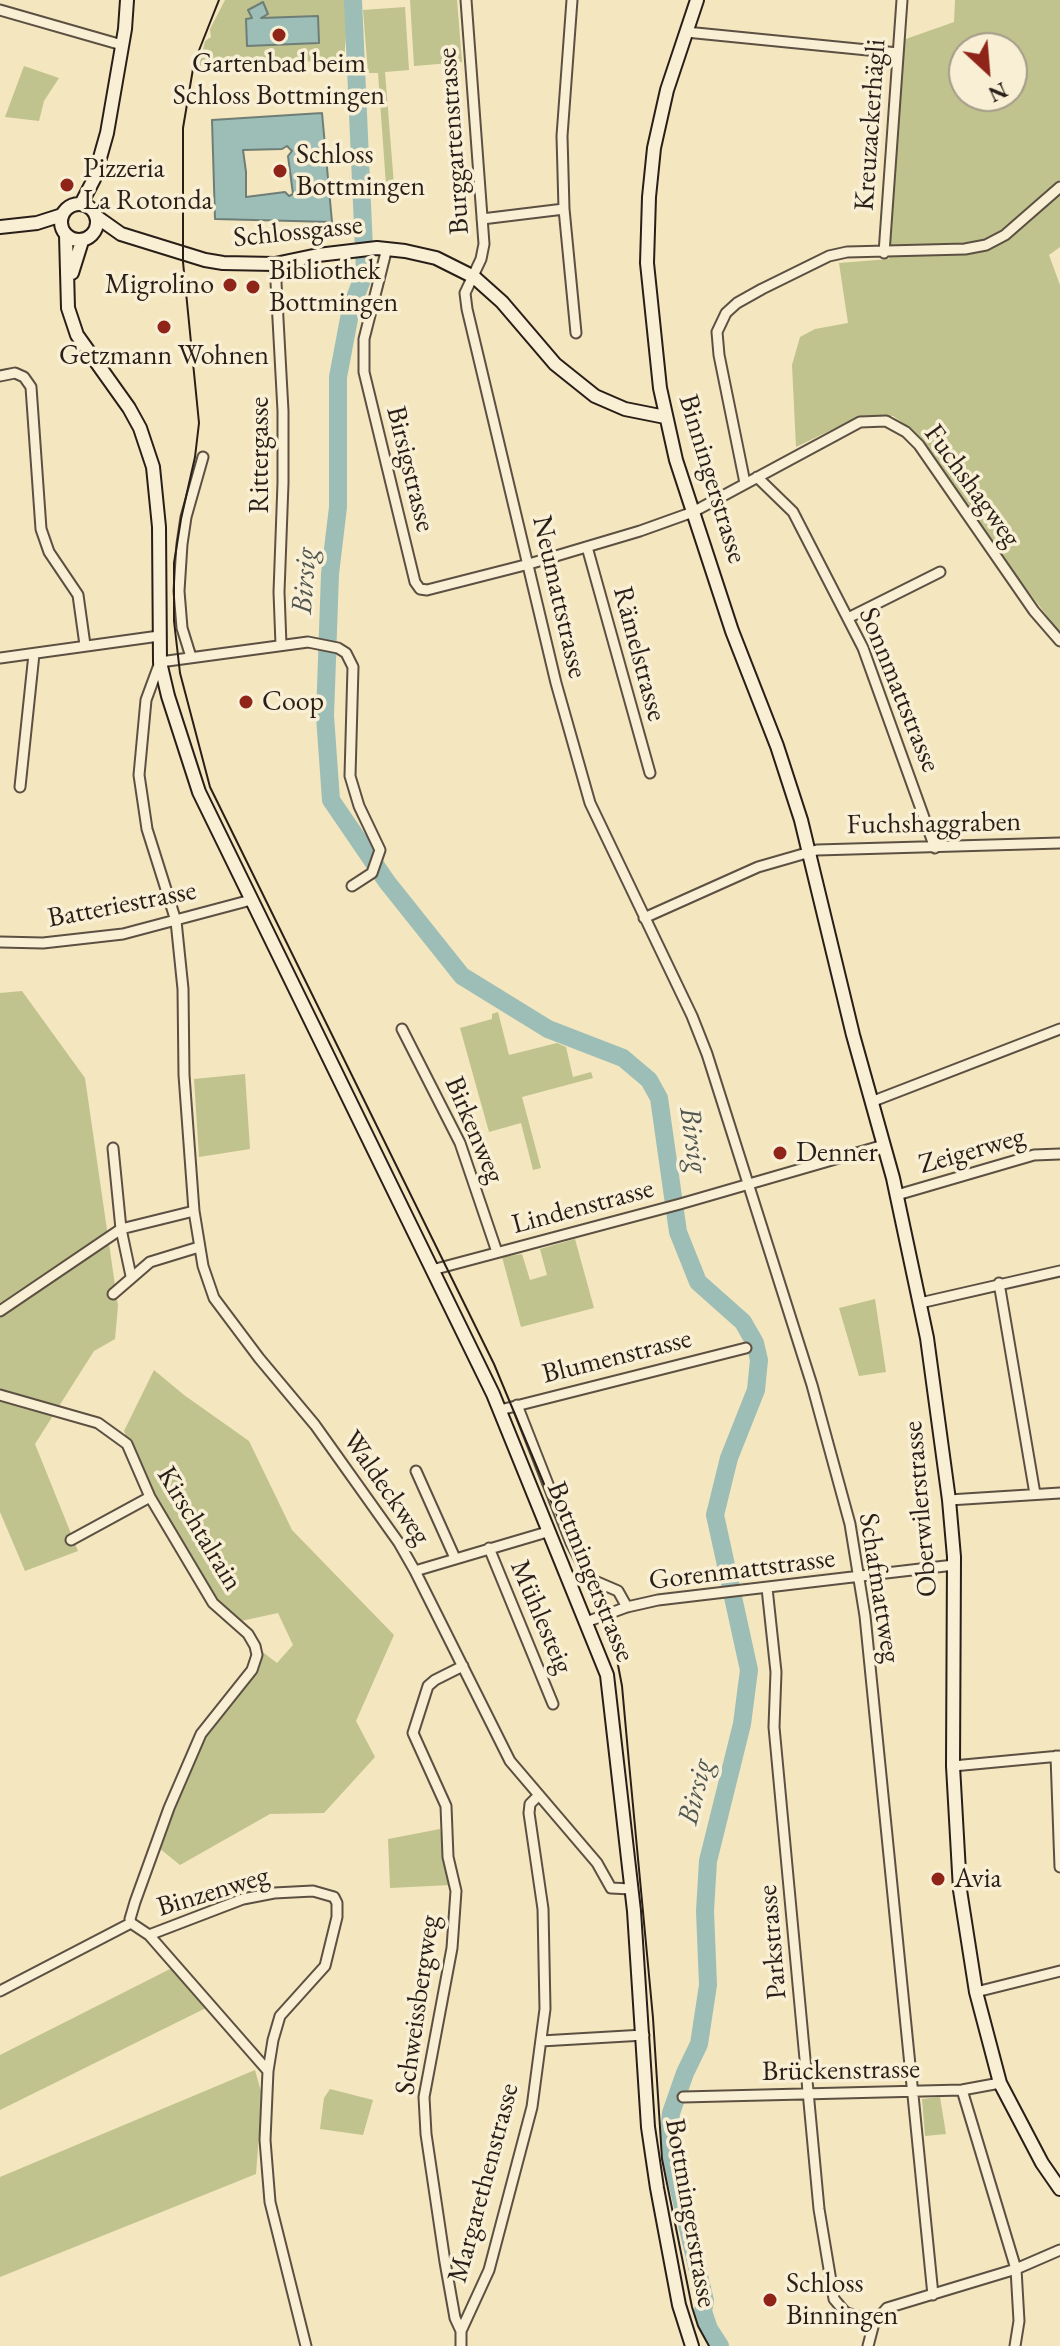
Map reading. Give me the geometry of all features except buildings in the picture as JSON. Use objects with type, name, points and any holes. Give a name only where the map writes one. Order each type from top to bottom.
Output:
[{"type":"main road","points":[[90,210],[96,193],[94,179],[107,133],[127,0]]},
{"type":"main road","name":"Binningerstrasse","points":[[697,0],[664,104],[654,148],[647,263],[652,331],[665,417],[676,460],[732,631],[777,746],[801,820]]},
{"type":"main road","points":[[63,226],[69,206],[90,210],[98,223],[87,238],[67,292]]},
{"type":"main road","name":"Schlossgasse","points":[[90,210],[121,234],[205,260],[275,264],[381,248],[436,258],[474,277],[502,302],[555,364],[595,396],[648,416],[665,417]]},
{"type":"main road","points":[[0,227],[37,223],[63,226],[87,238]]},
{"type":"main road","name":"Bottmingerstrasse","points":[[63,226],[68,308],[77,335],[129,408],[148,449],[158,499],[160,662],[199,792],[500,1410],[547,1532],[603,1662],[610,1688],[631,1889],[644,2035],[648,2127],[679,2305],[692,2346]]},
{"type":"main road","name":"Schlossgasse","points":[[87,238],[121,234]]},
{"type":"main road","name":"Oberwilerstrasse","points":[[801,820],[897,1195],[920,1303],[949,1500],[954,1565],[953,1766],[960,1890],[976,1992],[1000,2083],[1042,2163],[1060,2189]]},
{"type":"street","name":"Burggartenstrasse","points":[[466,0],[484,244],[474,277]]},
{"type":"street","points":[[572,0],[562,136],[564,209],[576,333]]},
{"type":"street","name":"Kreuzackerhägli","points":[[884,253],[902,0]]},
{"type":"street","points":[[0,10],[122,45]]},
{"type":"street","points":[[686,32],[898,53]]},
{"type":"street","points":[[745,483],[719,355],[717,332],[726,313],[762,289],[829,256],[847,252],[965,249],[986,245],[1005,235],[1060,187]]},
{"type":"street","points":[[482,219],[564,209]]},
{"type":"street","name":"Birsigstrasse","points":[[381,248],[364,339],[364,372],[415,582],[420,589],[427,590],[587,547]]},
{"type":"street","name":"Rittergasse","points":[[275,264],[283,438],[279,592],[281,645]]},
{"type":"street","name":"Neumattstrasse","points":[[474,277],[465,293],[482,382],[582,782],[644,918]]},
{"type":"street","points":[[0,376],[15,373],[24,377],[31,387],[41,529],[49,552],[78,595],[85,645]]},
{"type":"street","name":"Fuchshagweg","points":[[587,547],[693,512],[860,422],[891,422],[919,445],[1034,611],[1060,641]]},
{"type":"street","points":[[191,657],[182,628],[179,591],[186,517],[203,457]]},
{"type":"street","name":"Sonnmattstrasse","points":[[757,477],[793,512],[871,665],[935,848]]},
{"type":"street","name":"Rämelstrasse","points":[[587,547],[650,773]]},
{"type":"street","points":[[848,618],[940,572]]},
{"type":"street","points":[[0,658],[159,636]]},
{"type":"street","points":[[160,662],[308,642],[338,648],[346,653],[353,667],[350,776],[359,806],[380,850],[372,873],[352,886]]},
{"type":"street","points":[[20,787],[34,654]]},
{"type":"street","name":"Waldeckweg","points":[[160,662],[146,700],[139,771],[147,829],[176,921],[183,989],[184,1075],[194,1211],[199,1247],[214,1298],[315,1425],[399,1543],[510,1761],[597,1863],[611,1888],[631,1889]]},
{"type":"street","name":"Fuchshaggraben","points":[[644,918],[758,867],[832,848],[1060,843]]},
{"type":"street","name":"Batteriestrasse","points":[[0,942],[43,943],[123,934],[251,900]]},
{"type":"street","name":"Schafmattweg","points":[[644,918],[695,1023],[829,1441],[850,1524],[865,1616],[933,2295]]},
{"type":"street","name":"Birkenweg","points":[[402,1029],[460,1143],[497,1252]]},
{"type":"street","points":[[871,1102],[1060,1029]]},
{"type":"street","name":"Lindenstrasse","points":[[432,1270],[680,1204],[884,1145]]},
{"type":"street","points":[[113,1148],[121,1229],[131,1276]]},
{"type":"street","name":"Zeigerweg","points":[[897,1195],[1034,1155],[1060,1154]]},
{"type":"street","points":[[0,1311],[121,1229],[194,1211]]},
{"type":"street","points":[[113,1294],[150,1262],[199,1247]]},
{"type":"street","points":[[920,1303],[1060,1271]]},
{"type":"street","points":[[999,1283],[1035,1494]]},
{"type":"street","name":"Blumenstrasse","points":[[500,1410],[746,1348]]},
{"type":"street","name":"Kirschtalrain","points":[[0,1395],[98,1423],[127,1444],[150,1497],[213,1603],[248,1634],[257,1655],[252,1670],[201,1734],[169,1808],[135,1902],[131,1923]]},
{"type":"street","name":"Bottmingerstrasse","points":[[517,1405],[571,1543],[590,1579],[618,1591],[627,1607]]},
{"type":"street","points":[[416,1471],[455,1558]]},
{"type":"street","points":[[949,1500],[1060,1493]]},
{"type":"street","points":[[71,1540],[150,1497]]},
{"type":"street","name":"Mühlesteig","points":[[415,1571],[547,1532]]},
{"type":"street","name":"Mühlesteig","points":[[489,1548],[553,1704]]},
{"type":"street","name":"Gorenmattstrasse","points":[[586,1622],[658,1600],[954,1565]]},
{"type":"street","name":"Parkstrasse","points":[[767,1588],[776,1672],[774,1727],[819,2209],[830,2291],[845,2312],[874,2323]]},
{"type":"street","name":"Schweissbergweg","points":[[461,2331],[455,2318],[439,2222],[426,2134],[424,2097],[452,1948],[456,1891],[447,1846],[446,1806],[413,1733],[428,1686],[463,1666]]},
{"type":"street","points":[[953,1766],[1058,1756],[1060,1867]]},
{"type":"street","name":"Margarethenstrasse","points":[[461,2346],[461,2331],[489,2270],[530,2122],[545,2009],[543,1909],[529,1813],[530,1804],[539,1795]]},
{"type":"street","name":"Binzenweg","points":[[149,1935],[243,1899],[274,1893],[313,1891],[334,1897],[337,1917],[325,1966],[280,2016],[268,2071]]},
{"type":"street","points":[[0,1991],[131,1923],[149,1935],[268,2071],[265,2140],[270,2202],[304,2346]]},
{"type":"street","points":[[976,1992],[1060,1971]]},
{"type":"street","points":[[541,2041],[644,2035]]},
{"type":"street","name":"Brückenstrasse","points":[[683,2097],[962,2090],[1000,2083]]},
{"type":"street","points":[[962,2090],[1016,2269],[1019,2321],[1015,2346]]},
{"type":"street","points":[[868,2346],[874,2323],[887,2308],[1016,2269],[1060,2250]]},
{"type":"green space","name":"Gartenbad beim Schloss Bottmingen","points":[[225,0],[349,0],[344,60],[199,66],[205,41],[211,37],[210,29]]},
{"type":"green space","name":"Gartenbad beim Schloss Bottmingen","points":[[410,0],[457,0],[462,62],[414,66]]},
{"type":"green space","points":[[955,0],[1060,0],[1060,180],[1016,217],[1025,223],[1060,192],[1060,247],[1049,255],[1060,285],[1060,633],[914,431],[893,416],[858,417],[796,447],[792,365],[800,337],[815,329],[848,323],[839,263],[889,259],[903,40],[954,22]]},
{"type":"green space","points":[[405,7],[409,70],[385,72],[394,185],[386,185],[378,73],[368,73],[363,10]]},
{"type":"green space","points":[[24,66],[59,78],[44,101],[39,121],[5,117]]},
{"type":"green space","points":[[22,991],[85,1078],[118,1306],[115,1339],[94,1351],[35,1444],[78,1551],[25,1571],[0,1512],[0,993]]},
{"type":"green space","points":[[498,1012],[509,1055],[557,1043],[566,1047],[573,1077],[591,1072],[593,1078],[522,1097],[541,1168],[533,1170],[521,1123],[489,1132],[460,1028],[492,1019],[492,1014]]},
{"type":"green space","points":[[245,1074],[250,1149],[199,1157],[194,1079]]},
{"type":"green space","points":[[575,1239],[594,1308],[521,1327],[502,1257],[522,1254],[530,1280],[547,1275],[540,1249]]},
{"type":"green space","points":[[875,1299],[886,1372],[859,1376],[839,1308]]},
{"type":"green space","points":[[154,1370],[249,1441],[292,1530],[394,1635],[356,1721],[375,1757],[324,1813],[270,1814],[180,1865],[159,1848],[204,1733],[260,1650],[277,1663],[293,1645],[278,1613],[241,1621],[208,1593],[153,1503],[124,1431]]},
{"type":"green space","points":[[440,1829],[450,1885],[390,1888],[388,1839]]},
{"type":"green space","points":[[176,1966],[212,2005],[0,2110],[0,2055]]},
{"type":"green space","points":[[255,2070],[262,2095],[256,2174],[0,2277],[0,2177]]},
{"type":"green space","points":[[330,2089],[373,2100],[363,2135],[320,2129],[324,2098]]},
{"type":"green space","points":[[940,2097],[946,2134],[925,2136],[922,2099]]},
{"type":"water","points":[[263,2],[268,14],[261,18],[318,16],[319,43],[247,46],[246,19],[252,18],[248,10]]},
{"type":"water","points":[[322,113],[332,222],[215,219],[212,120]],"holes":[[[287,146],[292,151],[288,156],[293,194],[289,196],[285,192],[246,197],[243,150],[282,149]]]},
{"type":"waterway","name":"Birsig","points":[[353,0],[365,272],[351,308],[338,377],[338,507],[330,574],[325,716],[331,800],[387,882],[462,976],[548,1029],[623,1058],[649,1080],[659,1098],[678,1232],[698,1282],[743,1322],[755,1343],[759,1360],[756,1390],[729,1458],[715,1515],[749,1670],[742,1724],[708,1861],[705,1911],[708,1985],[699,2044],[671,2113],[669,2133],[671,2156],[705,2301],[703,2311],[709,2329],[720,2346]]},
{"type":"tram line","points":[[219,0],[194,63],[183,128],[183,262],[199,423],[174,563],[174,621],[180,673],[210,787],[494,1364],[579,1568],[613,1639],[622,1686],[653,2018],[662,2159],[692,2307],[709,2346]]},
{"type":"place","name":"Gartenbad beim Schloss Bottmingen","points":[[279,35]]},
{"type":"place","name":"Schloss Bottmingen","points":[[280,171]]},
{"type":"place","name":"Pizzeria La Rotonda","points":[[67,185]]},
{"type":"place","name":"Migrolino","points":[[230,285]]},
{"type":"place","name":"Bibliothek Bottmingen","points":[[253,287]]},
{"type":"place","name":"Getzmann Wohnen","points":[[164,327]]},
{"type":"place","name":"Coop","points":[[246,702]]},
{"type":"place","name":"Denner","points":[[780,1153]]},
{"type":"place","name":"Avia","points":[[938,1879]]},
{"type":"place","name":"Schloss Binningen","points":[[770,2300]]}]
